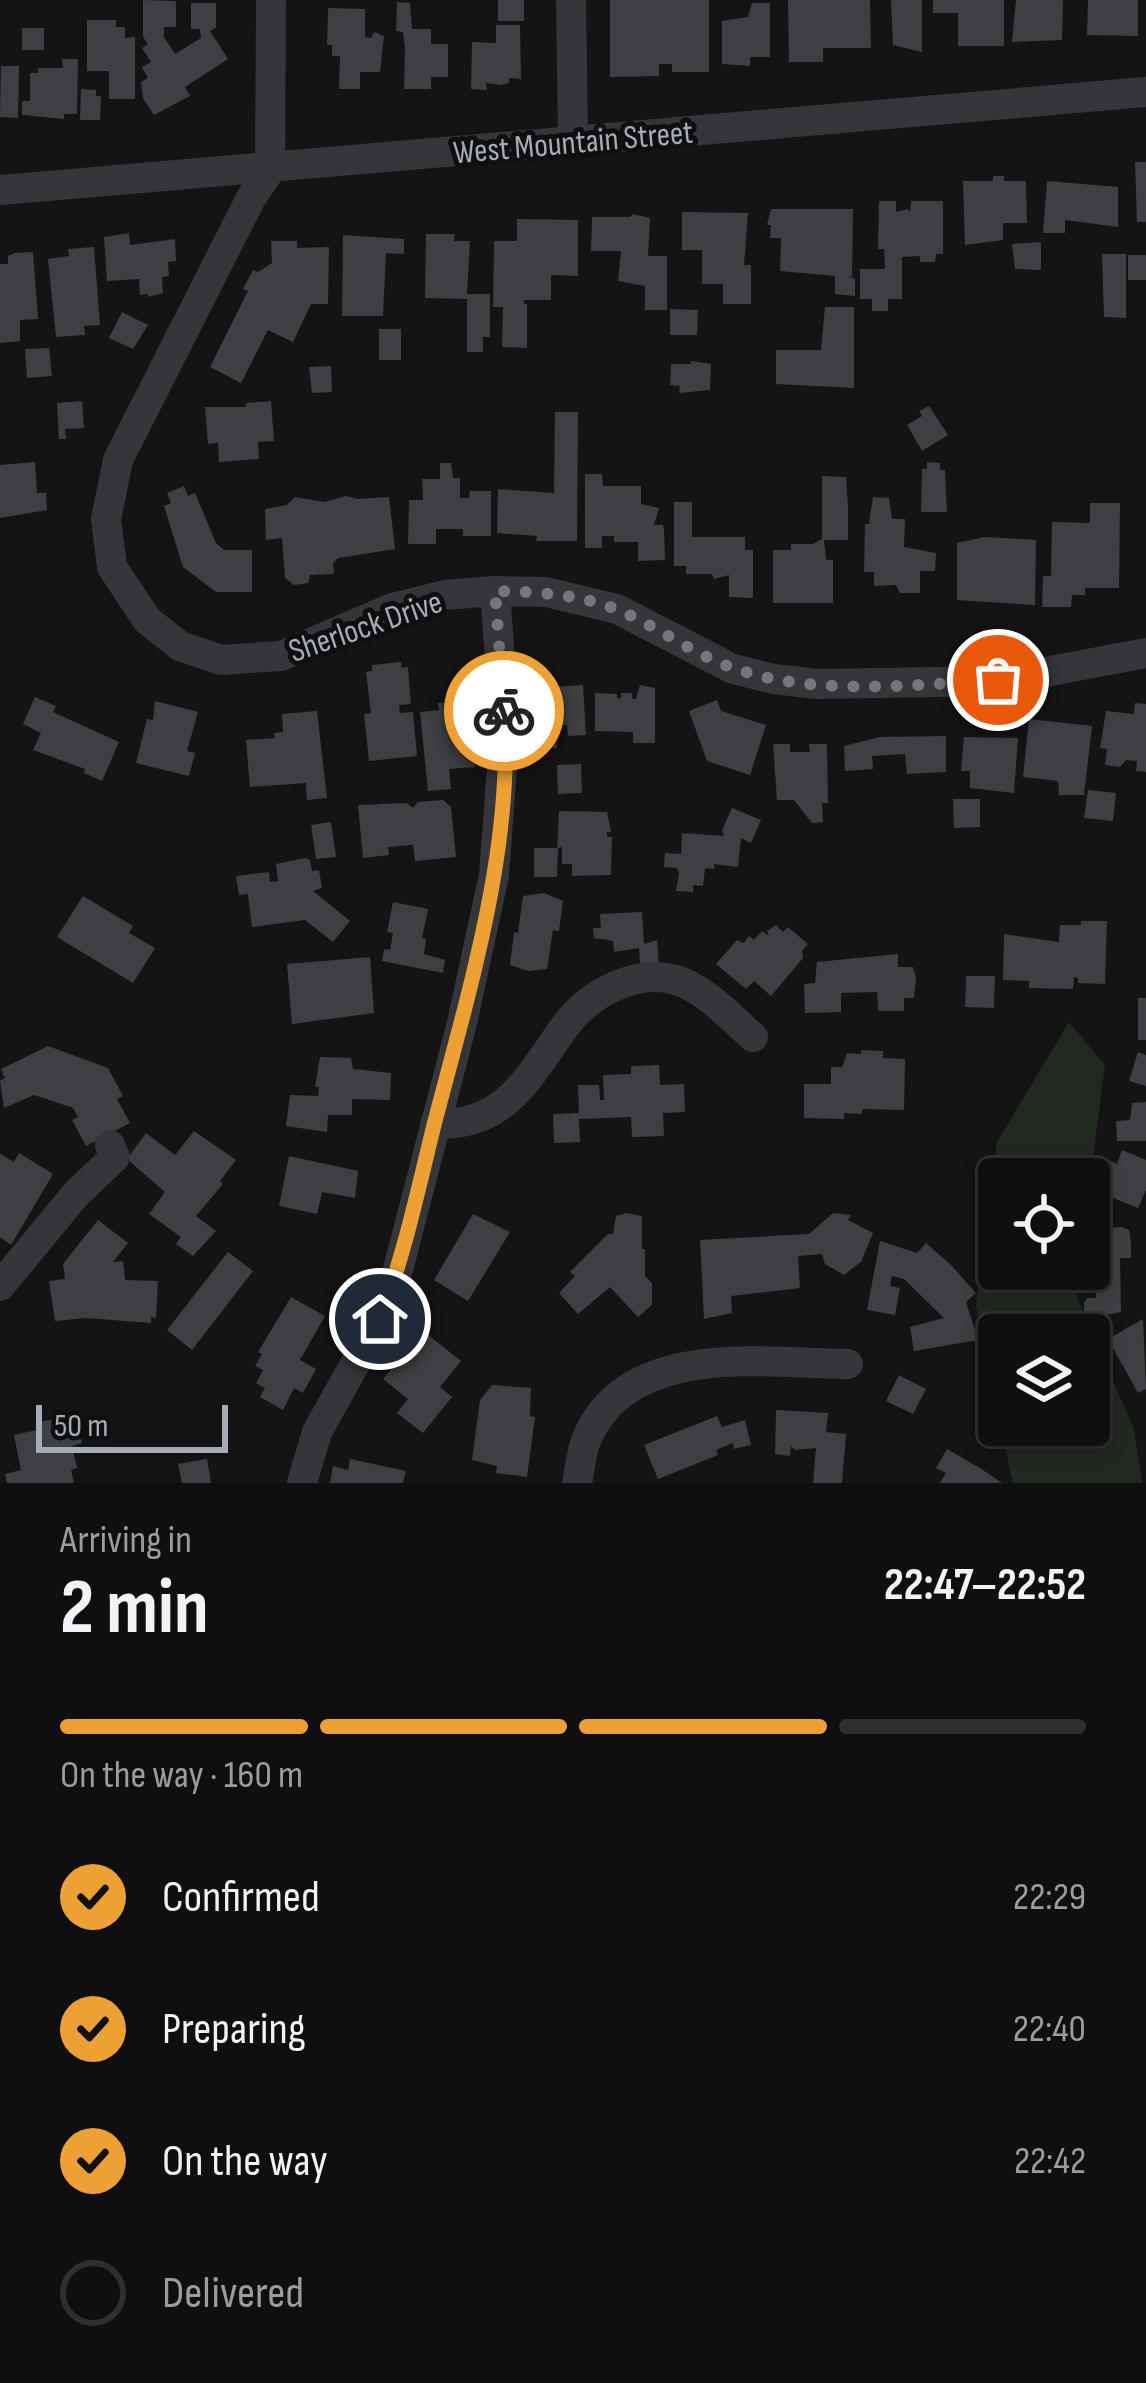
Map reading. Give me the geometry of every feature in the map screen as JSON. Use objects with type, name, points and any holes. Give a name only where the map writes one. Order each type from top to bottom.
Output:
[{"type":"street","points":[[270,170],[271,0]]},
{"type":"street","points":[[571,0],[573,140]]},
{"type":"street","name":"West Mountain Street","points":[[0,190],[1146,92]]},
{"type":"street","name":"Sherlock Drive","points":[[270,170],[250,198],[118,460],[106,519],[112,568],[147,620],[180,646],[220,660],[281,656],[392,608],[445,595],[495,591],[546,592],[617,609],[734,669],[774,680],[817,684],[998,680],[1146,653]]},
{"type":"street","points":[[302,1483],[317,1432],[380,1319],[396,1277],[494,875],[505,727],[495,591]]},
{"type":"street","points":[[435,1124],[470,1122],[519,1092],[588,1001],[620,983],[644,978],[679,981],[753,1037]]},
{"type":"street","points":[[0,1286],[76,1194],[115,1157],[110,1145]]},
{"type":"street","points":[[577,1483],[586,1439],[608,1405],[632,1386],[671,1370],[713,1363],[848,1364]]},
{"type":"shaded area","points":[[1069,1022],[1105,1065],[1093,1158],[995,1158],[997,1142]]},
{"type":"shaded area","points":[[978,1289],[1074,1290],[1084,1314],[978,1315]]},
{"type":"shaded area","points":[[1110,1374],[1134,1429],[1142,1483],[1013,1483],[1005,1446],[1110,1446]]},
{"type":"building","points":[[143,0],[176,1],[176,27],[164,27],[164,37],[175,54],[201,38],[200,29],[191,29],[191,3],[216,3],[216,28],[210,31],[228,59],[185,87],[190,96],[154,115],[143,98],[141,82],[148,78],[142,67],[151,62],[142,48],[148,44],[143,37]]},
{"type":"building","points":[[498,0],[524,0],[524,21],[498,21]]},
{"type":"building","points":[[610,0],[709,0],[709,72],[672,72],[672,64],[659,64],[659,76],[610,77]]},
{"type":"building","points":[[788,0],[870,0],[871,48],[823,48],[823,62],[789,62]]},
{"type":"building","points":[[891,0],[922,0],[922,52],[893,45]]},
{"type":"building","points":[[933,0],[1004,0],[1004,46],[958,46],[958,13],[933,13]]},
{"type":"building","points":[[1016,0],[1063,0],[1062,40],[1012,42]]},
{"type":"building","points":[[1088,0],[1138,0],[1138,36],[1087,35]]},
{"type":"building","points":[[397,2],[410,3],[412,29],[431,29],[431,44],[448,44],[448,77],[431,77],[431,89],[404,89],[405,48],[403,32],[396,31]]},
{"type":"building","points":[[752,3],[770,3],[770,57],[750,57],[750,66],[722,64],[722,21],[748,17]]},
{"type":"building","points":[[328,8],[365,9],[365,37],[371,38],[374,32],[384,36],[380,72],[360,72],[360,89],[339,89],[340,56],[332,56],[332,45],[327,45]]},
{"type":"building","points":[[87,20],[116,20],[116,27],[125,27],[125,38],[135,37],[135,99],[109,99],[109,71],[87,71]]},
{"type":"building","points":[[496,25],[520,25],[521,79],[509,78],[509,83],[501,85],[486,83],[487,90],[471,89],[472,42],[496,43]]},
{"type":"building","points":[[22,28],[44,28],[44,50],[22,50]]},
{"type":"building","points":[[62,59],[78,59],[77,114],[64,114],[64,119],[22,115],[22,101],[30,101],[30,73],[38,73],[38,68],[63,68]]},
{"type":"building","points":[[1,66],[19,66],[18,118],[0,117]]},
{"type":"building","points":[[81,89],[96,90],[96,96],[101,96],[100,120],[80,120]]},
{"type":"building","points":[[1135,162],[1146,162],[1146,222],[1137,222]]},
{"type":"building","points":[[993,176],[1026,181],[1027,223],[1003,223],[1003,240],[965,245],[963,181],[993,181]]},
{"type":"building","points":[[1047,181],[1118,187],[1118,227],[1065,220],[1065,233],[1043,233]]},
{"type":"building","points":[[879,201],[896,201],[896,212],[910,212],[911,201],[943,201],[943,254],[936,254],[935,262],[920,262],[920,256],[902,257],[902,299],[888,299],[888,311],[872,311],[872,299],[860,299],[860,269],[885,269],[884,249],[878,249]]},
{"type":"building","points":[[771,209],[853,209],[852,277],[847,276],[855,279],[855,296],[835,294],[835,276],[780,271],[781,238],[770,238],[771,225],[767,225]]},
{"type":"building","points":[[682,212],[748,213],[744,265],[751,265],[751,304],[723,304],[723,284],[702,284],[702,250],[682,250]]},
{"type":"building","points":[[633,214],[650,218],[648,256],[667,256],[667,310],[645,310],[645,286],[618,281],[621,251],[591,251],[592,217]]},
{"type":"building","points":[[517,219],[578,220],[578,276],[551,275],[551,300],[524,300],[527,348],[502,347],[503,307],[493,307],[494,241],[517,241]]},
{"type":"building","points":[[129,233],[130,245],[175,239],[176,261],[168,262],[163,293],[140,295],[139,279],[107,281],[104,237]]},
{"type":"building","points":[[426,234],[455,234],[454,241],[470,241],[467,294],[490,294],[490,337],[483,337],[483,352],[467,352],[467,299],[425,298]]},
{"type":"building","points":[[343,235],[404,239],[404,254],[386,253],[383,316],[342,316]]},
{"type":"building","points":[[271,241],[297,241],[297,248],[329,247],[328,304],[311,304],[293,342],[268,330],[241,383],[210,367],[248,291],[243,289],[253,270],[258,272],[272,263]]},
{"type":"building","points":[[1041,242],[1041,270],[1015,269],[1012,244]]},
{"type":"building","points":[[94,247],[100,325],[84,326],[85,335],[56,337],[48,259],[69,256],[68,249]]},
{"type":"building","points":[[33,252],[38,319],[20,320],[20,341],[0,343],[0,264],[8,264],[8,256],[15,253]]},
{"type":"building","points":[[1102,254],[1126,254],[1126,318],[1104,317]]},
{"type":"building","points":[[1128,255],[1146,255],[1146,280],[1128,280]]},
{"type":"building","points":[[825,307],[854,307],[854,388],[776,384],[776,350],[821,350]]},
{"type":"building","points":[[670,309],[698,310],[697,335],[670,335]]},
{"type":"building","points":[[122,312],[148,325],[133,349],[109,338]]},
{"type":"building","points":[[379,329],[401,329],[401,360],[379,360]]},
{"type":"building","points":[[49,348],[52,376],[27,378],[25,349]]},
{"type":"building","points":[[671,364],[711,364],[710,390],[679,393],[680,386],[670,385]]},
{"type":"building","points":[[331,366],[332,392],[312,393],[309,367]]},
{"type":"building","points":[[82,401],[84,428],[65,429],[66,439],[59,439],[57,403]]},
{"type":"building","points":[[271,401],[274,441],[258,442],[259,459],[219,462],[218,443],[208,444],[205,407],[246,407],[246,403]]},
{"type":"building","points":[[929,406],[948,435],[922,451],[907,425]]},
{"type":"building","points":[[555,412],[578,412],[577,541],[536,541],[537,536],[497,533],[498,489],[554,493]]},
{"type":"building","points":[[35,462],[37,493],[46,493],[47,510],[0,518],[0,465]]},
{"type":"building","points":[[927,462],[940,463],[940,470],[945,470],[947,512],[921,512],[922,469],[927,469]]},
{"type":"building","points":[[440,463],[451,463],[453,478],[460,478],[460,498],[469,498],[470,491],[491,491],[491,536],[436,529],[436,544],[408,544],[409,500],[423,500],[422,479],[440,479]]},
{"type":"building","points":[[585,474],[602,474],[603,486],[641,486],[641,504],[659,508],[654,525],[663,525],[665,560],[638,561],[638,542],[614,542],[614,536],[602,536],[602,548],[585,548]]},
{"type":"building","points":[[822,476],[846,477],[848,540],[824,540],[826,560],[833,560],[833,603],[773,603],[773,550],[791,550],[791,544],[822,539]]},
{"type":"building","points":[[184,486],[188,496],[195,493],[216,543],[224,550],[252,550],[252,592],[216,592],[183,567],[164,506],[171,503],[167,493]]},
{"type":"building","points":[[346,496],[389,497],[395,549],[338,558],[333,563],[334,574],[310,575],[308,583],[294,585],[285,578],[282,538],[266,540],[265,509],[287,505],[295,497],[324,502]]},
{"type":"building","points":[[873,497],[889,498],[892,519],[905,519],[904,547],[936,553],[935,571],[920,571],[920,593],[900,593],[896,585],[874,586],[874,572],[864,572],[865,524],[869,524]]},
{"type":"building","points":[[674,502],[692,502],[692,537],[745,537],[745,550],[753,550],[753,598],[729,597],[729,575],[714,579],[712,574],[686,574],[686,566],[674,566]]},
{"type":"building","points":[[1090,503],[1120,503],[1119,588],[1085,588],[1085,595],[1072,595],[1071,607],[1042,607],[1043,576],[1051,576],[1052,522],[1090,523]]},
{"type":"building","points":[[984,537],[1036,540],[1035,605],[957,600],[957,543]]},
{"type":"building","points":[[401,662],[402,668],[408,667],[411,704],[399,705],[400,713],[413,712],[417,756],[369,761],[364,714],[371,713],[366,672],[372,671],[372,665]]},
{"type":"building","points":[[553,678],[553,687],[583,685],[586,735],[568,736],[567,725],[556,726],[557,748],[536,749],[532,679]]},
{"type":"building","points":[[640,685],[655,688],[655,743],[633,743],[633,732],[595,731],[595,693],[621,698],[621,693],[632,693],[636,699]]},
{"type":"building","points":[[35,697],[56,706],[53,712],[119,742],[102,781],[84,773],[85,769],[33,750],[41,733],[23,724]]},
{"type":"building","points":[[717,700],[721,711],[766,725],[750,775],[707,761],[689,711]]},
{"type":"building","points":[[155,701],[198,712],[187,751],[195,753],[189,776],[136,763],[147,719],[153,720]]},
{"type":"building","points":[[455,702],[456,718],[463,718],[465,745],[474,744],[475,767],[449,769],[451,789],[428,791],[420,712],[439,710],[438,703]]},
{"type":"building","points":[[1135,703],[1146,704],[1146,772],[1136,771],[1137,761],[1126,760],[1120,767],[1105,765],[1107,749],[1100,748],[1106,711],[1134,714]]},
{"type":"building","points":[[317,711],[327,798],[307,800],[306,783],[250,787],[246,740],[275,738],[274,733],[283,732],[282,714]]},
{"type":"building","points":[[1029,719],[1092,726],[1084,795],[1059,795],[1058,781],[1023,777]]},
{"type":"building","points":[[946,736],[946,772],[907,774],[905,754],[872,756],[873,769],[845,771],[844,746],[880,737]]},
{"type":"building","points":[[964,737],[1018,738],[1014,793],[970,788],[970,771],[961,771]]},
{"type":"building","points":[[773,744],[790,744],[790,752],[810,752],[809,744],[827,744],[828,803],[822,803],[823,822],[812,823],[794,800],[777,800]]},
{"type":"building","points":[[581,764],[582,793],[558,794],[557,765]]},
{"type":"building","points":[[1088,790],[1116,793],[1113,821],[1084,818]]},
{"type":"building","points":[[953,799],[980,799],[980,827],[954,828]]},
{"type":"building","points":[[443,800],[451,807],[456,857],[415,861],[410,845],[388,847],[389,855],[363,858],[358,805],[407,803],[413,808],[418,802]]},
{"type":"building","points":[[732,808],[761,820],[751,843],[741,838],[738,867],[714,864],[714,869],[705,868],[703,886],[693,885],[693,892],[676,891],[679,874],[677,868],[664,867],[665,853],[681,854],[682,833],[724,836]]},
{"type":"building","points":[[559,811],[607,812],[611,875],[572,876],[572,864],[562,864],[562,847],[557,848]]},
{"type":"building","points":[[331,822],[336,857],[316,859],[311,825]]},
{"type":"building","points":[[534,848],[558,848],[557,877],[534,877]]},
{"type":"building","points":[[305,858],[312,871],[319,870],[322,888],[313,891],[350,921],[333,942],[305,920],[252,927],[248,894],[239,895],[236,876],[269,872],[270,882],[278,881],[276,864]]},
{"type":"building","points":[[544,893],[563,901],[547,969],[528,971],[510,965],[523,896]]},
{"type":"building","points":[[83,896],[133,926],[129,933],[155,948],[133,983],[57,937]]},
{"type":"building","points":[[393,902],[428,909],[424,954],[445,960],[443,973],[382,961],[384,949],[390,950],[393,933],[387,932]]},
{"type":"building","points":[[642,912],[644,944],[657,940],[659,963],[640,964],[639,948],[614,952],[613,941],[594,938],[593,928],[601,928],[600,914]]},
{"type":"building","points":[[1081,921],[1107,921],[1105,984],[1078,983],[1074,977],[1073,989],[1029,988],[1029,981],[1003,980],[1004,934],[1059,942],[1060,925],[1081,925]]},
{"type":"building","points":[[776,925],[783,932],[788,927],[808,944],[803,958],[771,996],[754,981],[746,989],[716,964],[737,940],[744,943],[749,936],[754,940],[762,931],[769,936],[767,931]]},
{"type":"building","points":[[898,954],[898,967],[913,967],[916,978],[914,998],[904,998],[904,1011],[878,1011],[877,992],[841,993],[841,1012],[805,1013],[804,984],[815,983],[817,962]]},
{"type":"building","points":[[370,957],[374,1013],[292,1024],[287,964]]},
{"type":"building","points":[[966,976],[995,976],[994,1008],[965,1007]]},
{"type":"building","points":[[1138,998],[1146,998],[1146,1040],[1138,1040]]},
{"type":"building","points":[[48,1046],[108,1068],[130,1123],[86,1146],[72,1120],[78,1117],[73,1108],[34,1095],[4,1108],[1,1069]]},
{"type":"building","points":[[861,1050],[905,1059],[904,1110],[862,1109],[862,1114],[844,1113],[844,1119],[804,1118],[804,1084],[831,1084],[831,1067],[842,1067],[847,1053],[861,1054]]},
{"type":"building","points":[[1138,1052],[1146,1055],[1146,1086],[1129,1081]]},
{"type":"building","points":[[320,1057],[351,1058],[353,1069],[391,1073],[390,1100],[352,1099],[352,1115],[328,1115],[327,1132],[286,1126],[290,1095],[318,1096]]},
{"type":"building","points":[[659,1065],[660,1085],[684,1084],[685,1112],[663,1113],[664,1136],[632,1137],[631,1117],[579,1119],[580,1142],[554,1143],[553,1114],[579,1113],[578,1085],[599,1085],[600,1100],[604,1100],[603,1075],[631,1074],[631,1066]]},
{"type":"building","points":[[1146,1102],[1146,1141],[1117,1141],[1116,1121],[1130,1120],[1132,1103]]},
{"type":"building","points":[[194,1131],[236,1160],[196,1216],[216,1231],[193,1256],[176,1244],[181,1237],[149,1214],[165,1192],[127,1159],[146,1133],[175,1155]]},
{"type":"building","points":[[1122,1150],[1146,1160],[1146,1190],[1138,1208],[1110,1197],[1110,1161],[1117,1164]]},
{"type":"building","points":[[19,1153],[53,1174],[11,1245],[0,1237],[0,1154],[14,1162]]},
{"type":"building","points":[[289,1156],[358,1171],[355,1198],[322,1192],[317,1214],[279,1206]]},
{"type":"building","points":[[833,1213],[851,1215],[848,1220],[873,1233],[861,1262],[844,1275],[825,1264],[822,1254],[798,1256],[800,1288],[731,1296],[732,1313],[704,1319],[700,1240],[809,1234]]},
{"type":"building","points":[[473,1214],[510,1232],[468,1301],[434,1280]]},
{"type":"building","points":[[616,1216],[642,1216],[645,1276],[652,1283],[652,1305],[638,1317],[610,1287],[578,1314],[559,1293],[575,1276],[570,1272],[613,1234]]},
{"type":"building","points":[[98,1220],[128,1243],[113,1262],[123,1261],[125,1280],[158,1281],[156,1318],[151,1317],[151,1323],[86,1318],[55,1321],[49,1281],[65,1279],[63,1264]]},
{"type":"building","points":[[1110,1228],[1129,1230],[1131,1243],[1131,1258],[1120,1258],[1121,1312],[1084,1314],[1087,1298],[1096,1298],[1096,1290],[1110,1290]]},
{"type":"building","points":[[880,1241],[917,1253],[926,1243],[976,1293],[966,1302],[978,1340],[914,1351],[910,1327],[944,1318],[904,1279],[892,1276],[890,1286],[900,1288],[895,1315],[867,1310]]},
{"type":"building","points":[[228,1252],[253,1271],[192,1350],[167,1330]]},
{"type":"building","points":[[291,1297],[325,1316],[300,1360],[316,1369],[303,1393],[294,1388],[283,1410],[260,1397],[265,1388],[256,1383],[263,1370],[255,1366],[262,1354],[258,1352]]},
{"type":"building","points":[[1143,1319],[1146,1389],[1138,1393],[1110,1338]]},
{"type":"building","points":[[423,1331],[461,1361],[440,1387],[452,1397],[423,1433],[397,1413],[408,1399],[383,1379]]},
{"type":"building","points":[[899,1375],[926,1389],[913,1414],[886,1401]]},
{"type":"building","points":[[492,1385],[531,1388],[530,1416],[535,1417],[527,1477],[496,1473],[497,1466],[472,1460],[480,1400]]},
{"type":"building","points":[[776,1410],[828,1413],[826,1432],[846,1434],[842,1483],[813,1483],[816,1448],[795,1450],[791,1446],[790,1456],[775,1454]]},
{"type":"building","points":[[76,1414],[82,1443],[72,1446],[77,1468],[71,1470],[74,1483],[7,1483],[5,1474],[21,1470],[14,1435],[37,1430],[36,1423]]},
{"type":"building","points":[[717,1416],[722,1427],[745,1420],[751,1445],[734,1449],[733,1443],[716,1450],[718,1455],[658,1479],[644,1445]]},
{"type":"building","points":[[947,1449],[1002,1483],[940,1483],[946,1473],[936,1468]]},
{"type":"building","points":[[207,1459],[211,1483],[182,1483],[178,1464]]},
{"type":"building","points":[[350,1459],[406,1471],[403,1483],[330,1483],[333,1466],[348,1470]]},
{"type":"way so far","points":[[504,711],[495,591],[546,592],[617,609],[734,669],[774,680],[817,684],[998,680]]},
{"type":"route","points":[[380,1319],[396,1277],[462,1023],[494,875],[504,711]]}]
